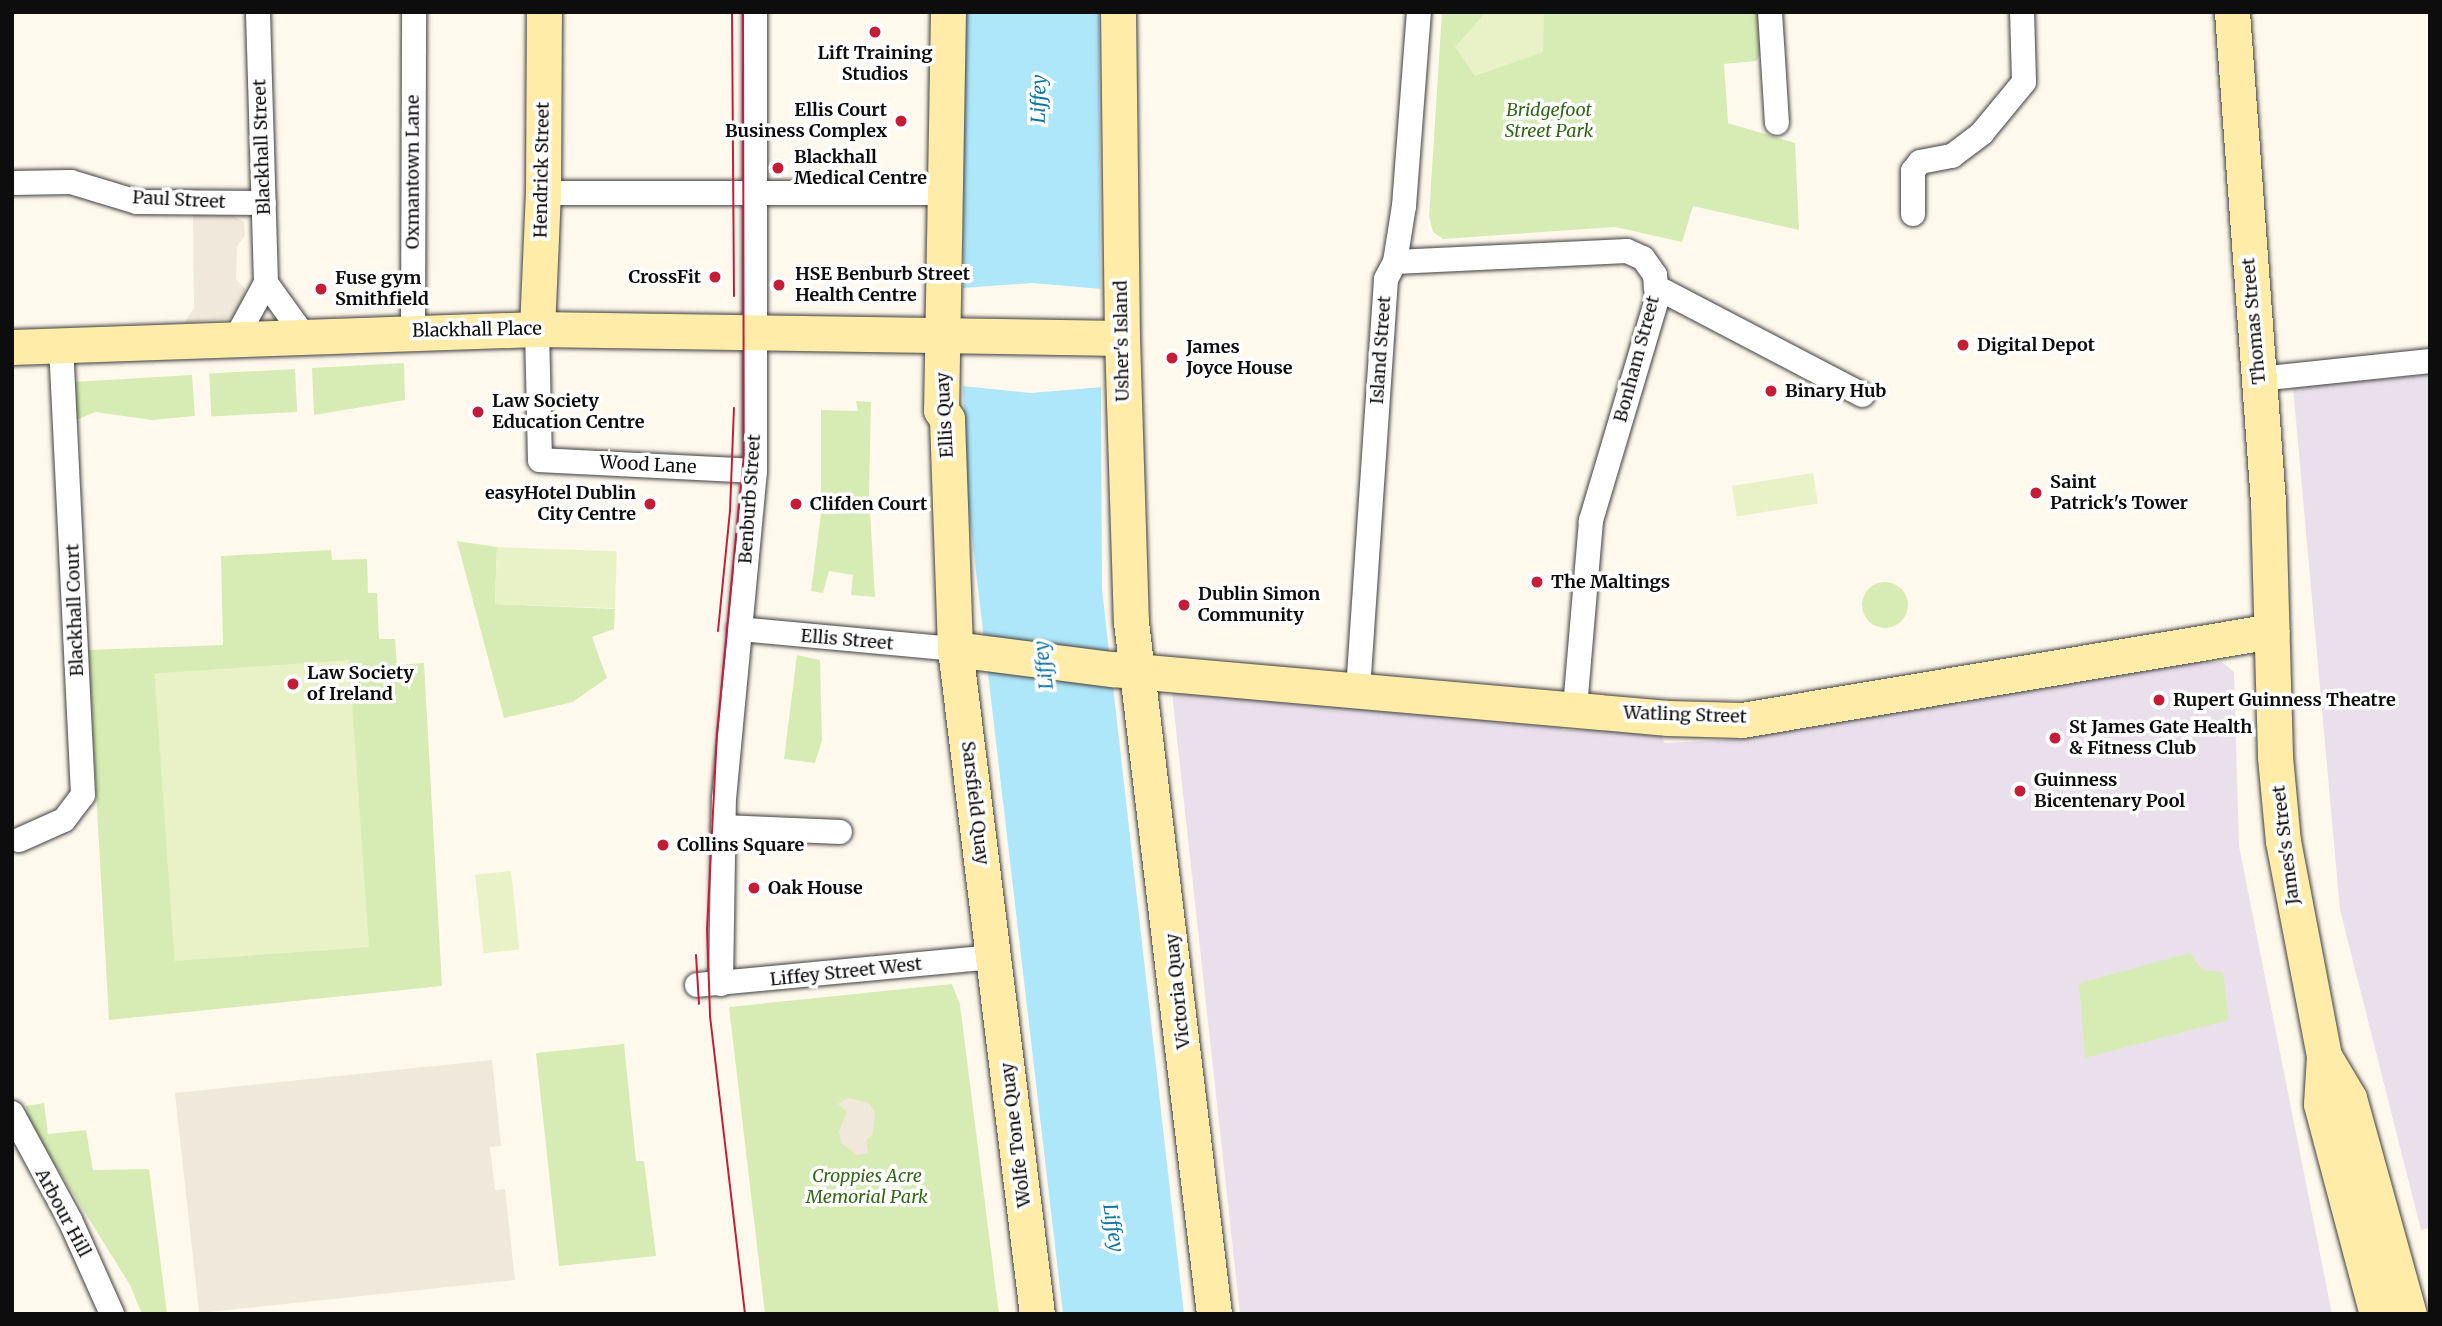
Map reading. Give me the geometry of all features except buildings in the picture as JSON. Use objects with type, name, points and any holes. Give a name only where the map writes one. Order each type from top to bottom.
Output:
[{"type":"main road","name":"Hendrick Street","points":[[537,329],[543,193],[544,12]]},
{"type":"main road","name":"Ellis Quay","points":[[948,12],[947,193],[952,337],[941,410],[947,419],[968,652]]},
{"type":"main road","name":"Usher's Island","points":[[1118,12],[1112,338],[1127,550],[1124,669]]},
{"type":"main road","name":"Thomas Street","points":[[2232,12],[2259,379],[2272,631]]},
{"type":"main road","name":"Blackhall Place","points":[[12,346],[302,333],[537,329],[1112,338]]},
{"type":"main road","name":"Watling Street","points":[[968,652],[1358,690],[1742,720],[2272,631]]},
{"type":"main road","name":"James's Street","points":[[2272,631],[2275,757],[2288,880],[2324,1056],[2321,1104],[2377,1314]]},
{"type":"main road","name":"Sarsfield Quay","points":[[968,652],[995,957]]},
{"type":"main road","name":"Victoria Quay","points":[[1124,669],[1169,914],[1214,1314]]},
{"type":"main road","name":"Wolfe Tone Quay","points":[[995,957],[1037,1314]]},
{"type":"main road","name":"James's Street","points":[[2324,1056],[2349,1098],[2409,1314]]},
{"type":"street","name":"Blackhall Street","points":[[237,336],[265,283],[258,12]]},
{"type":"street","name":"Oxmantown Lane","points":[[413,331],[414,12]]},
{"type":"street","name":"Benburb Street","points":[[709,984],[755,471],[757,331],[745,195],[755,12]]},
{"type":"street","name":"Island Street","points":[[1358,690],[1386,279],[1395,261],[1404,206],[1419,12]]},
{"type":"street","points":[[1770,12],[1777,123]]},
{"type":"street","points":[[1913,214],[1913,171],[1920,162],[1952,156],[1972,140],[2024,82],[2022,12]]},
{"type":"street","name":"Paul Street","points":[[12,183],[71,183],[138,202],[264,203]]},
{"type":"street","points":[[543,193],[947,193]]},
{"type":"street","name":"Bonham Street","points":[[1395,261],[1627,251],[1643,258],[1655,275],[1657,299],[1591,521],[1575,709]]},
{"type":"street","points":[[265,283],[302,333]]},
{"type":"street","points":[[1656,287],[1863,395]]},
{"type":"street","name":"Wood Lane","points":[[537,329],[540,460],[755,471]]},
{"type":"street","name":"Blackhall Court","points":[[19,840],[64,820],[76,810],[83,795],[61,345]]},
{"type":"street","points":[[2259,379],[2430,361]]},
{"type":"street","name":"Ellis Street","points":[[739,629],[968,652]]},
{"type":"street","points":[[723,827],[840,832]]},
{"type":"street","name":"Liffey Street West","points":[[709,984],[995,957]]},
{"type":"street","name":"Arbour Hill","points":[[12,1113],[70,1220],[112,1314]]},
{"type":"shaded area","points":[[193,210],[210,216],[232,215],[244,222],[245,235],[237,247],[236,279],[245,289],[245,304],[234,318],[184,323],[194,308]]},
{"type":"shaded area","points":[[2430,375],[2430,1228],[2421,1230],[2340,910],[2293,387]]},
{"type":"shaded area","points":[[2222,662],[2234,672],[2239,846],[2332,1314],[1240,1314],[1172,693],[1180,684],[1559,723],[1562,730],[1659,731],[1665,743],[1744,739],[1953,696],[1957,706],[2002,690],[2144,663]]},
{"type":"shaded area","points":[[492,1060],[501,1146],[490,1147],[495,1190],[505,1189],[515,1280],[199,1313],[175,1093]]},
{"type":"shaded area","points":[[848,1098],[869,1103],[875,1112],[873,1134],[866,1141],[868,1153],[857,1155],[841,1143],[839,1132],[847,1111],[838,1104]]},
{"type":"green space","name":"Bridgefoot Street Park","points":[[1442,12],[1759,12],[1762,54],[1756,61],[1724,64],[1728,123],[1795,143],[1799,230],[1693,206],[1682,242],[1615,227],[1443,239],[1433,232],[1429,216]]},
{"type":"green space","points":[[1486,12],[1544,14],[1543,52],[1475,76],[1455,47]]},
{"type":"green space","points":[[404,363],[405,400],[314,415],[312,368]]},
{"type":"green space","points":[[295,369],[297,412],[211,416],[209,374]]},
{"type":"green space","points":[[192,375],[195,416],[152,420],[95,412],[74,421],[72,382]]},
{"type":"green space","points":[[856,401],[871,402],[869,494],[875,597],[851,595],[853,575],[829,571],[823,593],[811,591],[821,513],[821,410],[858,411]]},
{"type":"green space","points":[[1813,473],[1818,504],[1737,516],[1732,486]]},
{"type":"green space","points":[[457,541],[497,547],[495,604],[615,609],[614,629],[592,637],[607,678],[573,702],[504,718]]},
{"type":"green space","points":[[497,547],[617,551],[615,608],[495,604]]},
{"type":"green space","points":[[331,550],[332,560],[367,559],[368,593],[377,593],[379,639],[395,639],[397,665],[424,663],[442,986],[109,1020],[88,650],[223,645],[221,556]]},
{"type":"green space","points":[[1885,582],[1902,588],[1908,605],[1902,622],[1885,628],[1868,622],[1862,605],[1868,588]]},
{"type":"green space","points":[[797,655],[820,660],[822,740],[815,763],[784,759]]},
{"type":"green space","points":[[349,660],[369,947],[175,961],[154,674]]},
{"type":"green space","points":[[511,871],[519,950],[483,953],[475,875]]},
{"type":"green space","points":[[2190,953],[2202,970],[2223,972],[2229,1020],[2085,1058],[2079,983]]},
{"type":"green space","name":"Croppies Acre Memorial Park","points":[[952,984],[960,1005],[999,1314],[765,1314],[729,1007]]},
{"type":"green space","points":[[624,1044],[636,1161],[644,1161],[656,1256],[559,1266],[536,1053]]},
{"type":"green space","points":[[44,1103],[48,1134],[86,1130],[93,1170],[149,1169],[167,1314],[142,1314],[130,1285],[28,1121],[26,1106]]},
{"type":"water","name":"Liffey","points":[[964,12],[1099,12],[1102,589],[1184,1314],[1063,1314],[968,503],[963,386]]},
{"type":"pier","points":[[1032,283],[1102,289],[1102,387],[1031,393],[963,386],[963,288]]},
{"type":"tram line","points":[[732,12],[734,296]]},
{"type":"tram line","points":[[743,12],[744,454],[717,733],[707,928],[710,1016],[745,1314]]},
{"type":"tram line","points":[[718,631],[730,511],[734,408]]},
{"type":"tram line","points":[[696,955],[699,1004]]},
{"type":"place","name":"Lift Training Studios","points":[[875,32]]},
{"type":"place","name":"Ellis Court Business Complex","points":[[901,121]]},
{"type":"place","name":"Blackhall Medical Centre","points":[[778,168]]},
{"type":"place","name":"CrossFit","points":[[715,277]]},
{"type":"place","name":"HSE Benburb Street Health Centre","points":[[779,285]]},
{"type":"place","name":"Fuse gym Smithfield","points":[[321,289]]},
{"type":"place","name":"Digital Depot","points":[[1963,345]]},
{"type":"place","name":"James Joyce House","points":[[1172,358]]},
{"type":"place","name":"Binary Hub","points":[[1771,391]]},
{"type":"place","name":"Law Society Education Centre","points":[[478,412]]},
{"type":"place","name":"Saint Patrick's Tower","points":[[2036,493]]},
{"type":"place","name":"easyHotel Dublin City Centre","points":[[650,504]]},
{"type":"place","name":"Clifden Court","points":[[796,504]]},
{"type":"place","name":"The Maltings","points":[[1537,582]]},
{"type":"place","name":"Dublin Simon Community","points":[[1184,605]]},
{"type":"place","name":"Law Society of Ireland","points":[[293,684]]},
{"type":"place","name":"Rupert Guinness Theatre","points":[[2159,700]]},
{"type":"place","name":"St James Gate Health & Fitness Club","points":[[2055,738]]},
{"type":"place","name":"Guinness Bicentenary Pool","points":[[2020,791]]},
{"type":"place","name":"Collins Square","points":[[663,845]]},
{"type":"place","name":"Oak House","points":[[754,888]]}]
